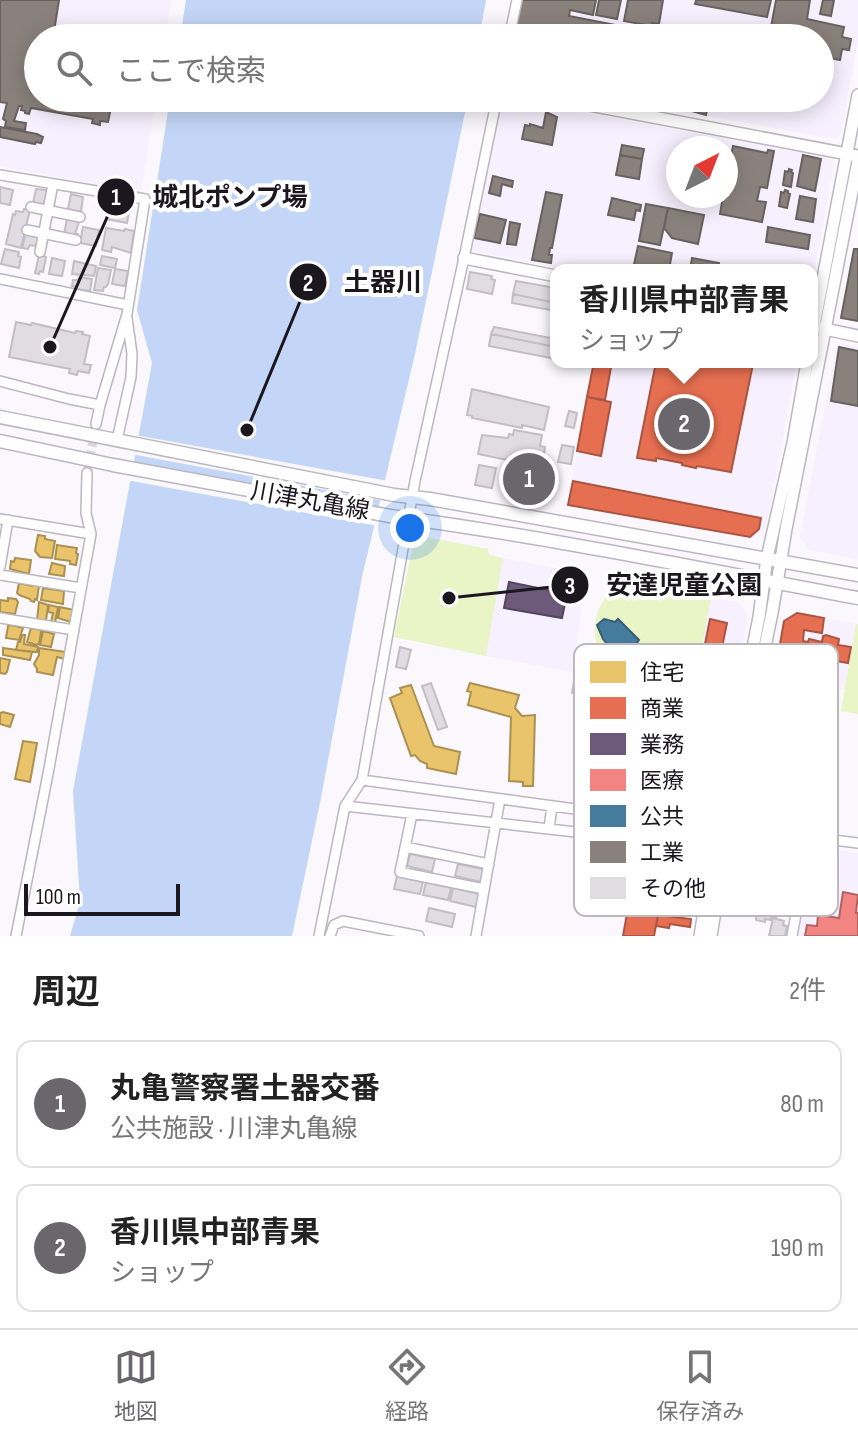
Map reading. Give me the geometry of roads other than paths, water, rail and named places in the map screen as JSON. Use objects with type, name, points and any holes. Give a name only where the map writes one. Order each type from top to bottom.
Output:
[{"type":"main road","name":"川津丸亀線","points":[[0,417],[394,495],[858,575]]},
{"type":"main road","name":"川津丸亀線","points":[[0,441],[390,516],[858,598]]},
{"type":"street","points":[[512,24],[517,0]]},
{"type":"street","points":[[818,320],[854,158],[858,95]]},
{"type":"street","points":[[319,936],[345,806],[362,780],[412,497],[494,112]]},
{"type":"street","points":[[623,112],[854,158]]},
{"type":"street","points":[[0,175],[145,199],[128,310],[96,424]]},
{"type":"street","points":[[40,252],[53,184]]},
{"type":"street","points":[[31,207],[80,217]]},
{"type":"street","points":[[27,230],[76,240]]},
{"type":"street","points":[[464,258],[550,275]]},
{"type":"street","points":[[0,279],[128,310]]},
{"type":"street","points":[[117,440],[131,377],[128,310]]},
{"type":"street","points":[[818,329],[858,336]]},
{"type":"street","points":[[760,644],[770,583],[767,558],[806,368]]},
{"type":"street","points":[[770,583],[781,561],[810,368]]},
{"type":"street","points":[[0,381],[100,405]]},
{"type":"street","points":[[16,936],[91,534],[86,513],[87,473]]},
{"type":"street","points":[[0,567],[4,520],[91,534]]},
{"type":"street","points":[[0,575],[81,588]]},
{"type":"street","points":[[0,618],[74,630]]},
{"type":"street","points":[[362,780],[574,809]]},
{"type":"street","points":[[476,936],[500,799]]},
{"type":"street","points":[[345,806],[574,832]]},
{"type":"street","points":[[549,829],[552,806]]},
{"type":"street","points":[[412,814],[400,872],[484,889]]},
{"type":"street","points":[[838,841],[858,843]]},
{"type":"street","points":[[405,847],[489,864]]},
{"type":"street","points":[[700,936],[705,916]]},
{"type":"street","points":[[711,936],[713,916]]},
{"type":"street","points":[[792,936],[796,916]]},
{"type":"street","points":[[330,936],[334,925],[343,921],[419,936]]},
{"type":"water","points":[[186,0],[486,0],[482,24],[182,24]]},
{"type":"water","points":[[168,112],[465,112],[415,354],[362,577],[292,936],[70,936],[80,902],[73,791],[152,363],[137,310]]},
{"type":"tunnel","points":[[87,473],[96,424]]},
{"type":"place","name":"城北ポンプ場","points":[[50,347]]},
{"type":"place","name":"香川県中部青果","points":[[684,424]]},
{"type":"place","name":"土器川","points":[[247,430]]},
{"type":"place","name":"丸亀警察署土器交番","points":[[529,479]]},
{"type":"place","name":"安達児童公園","points":[[449,598]]}]
